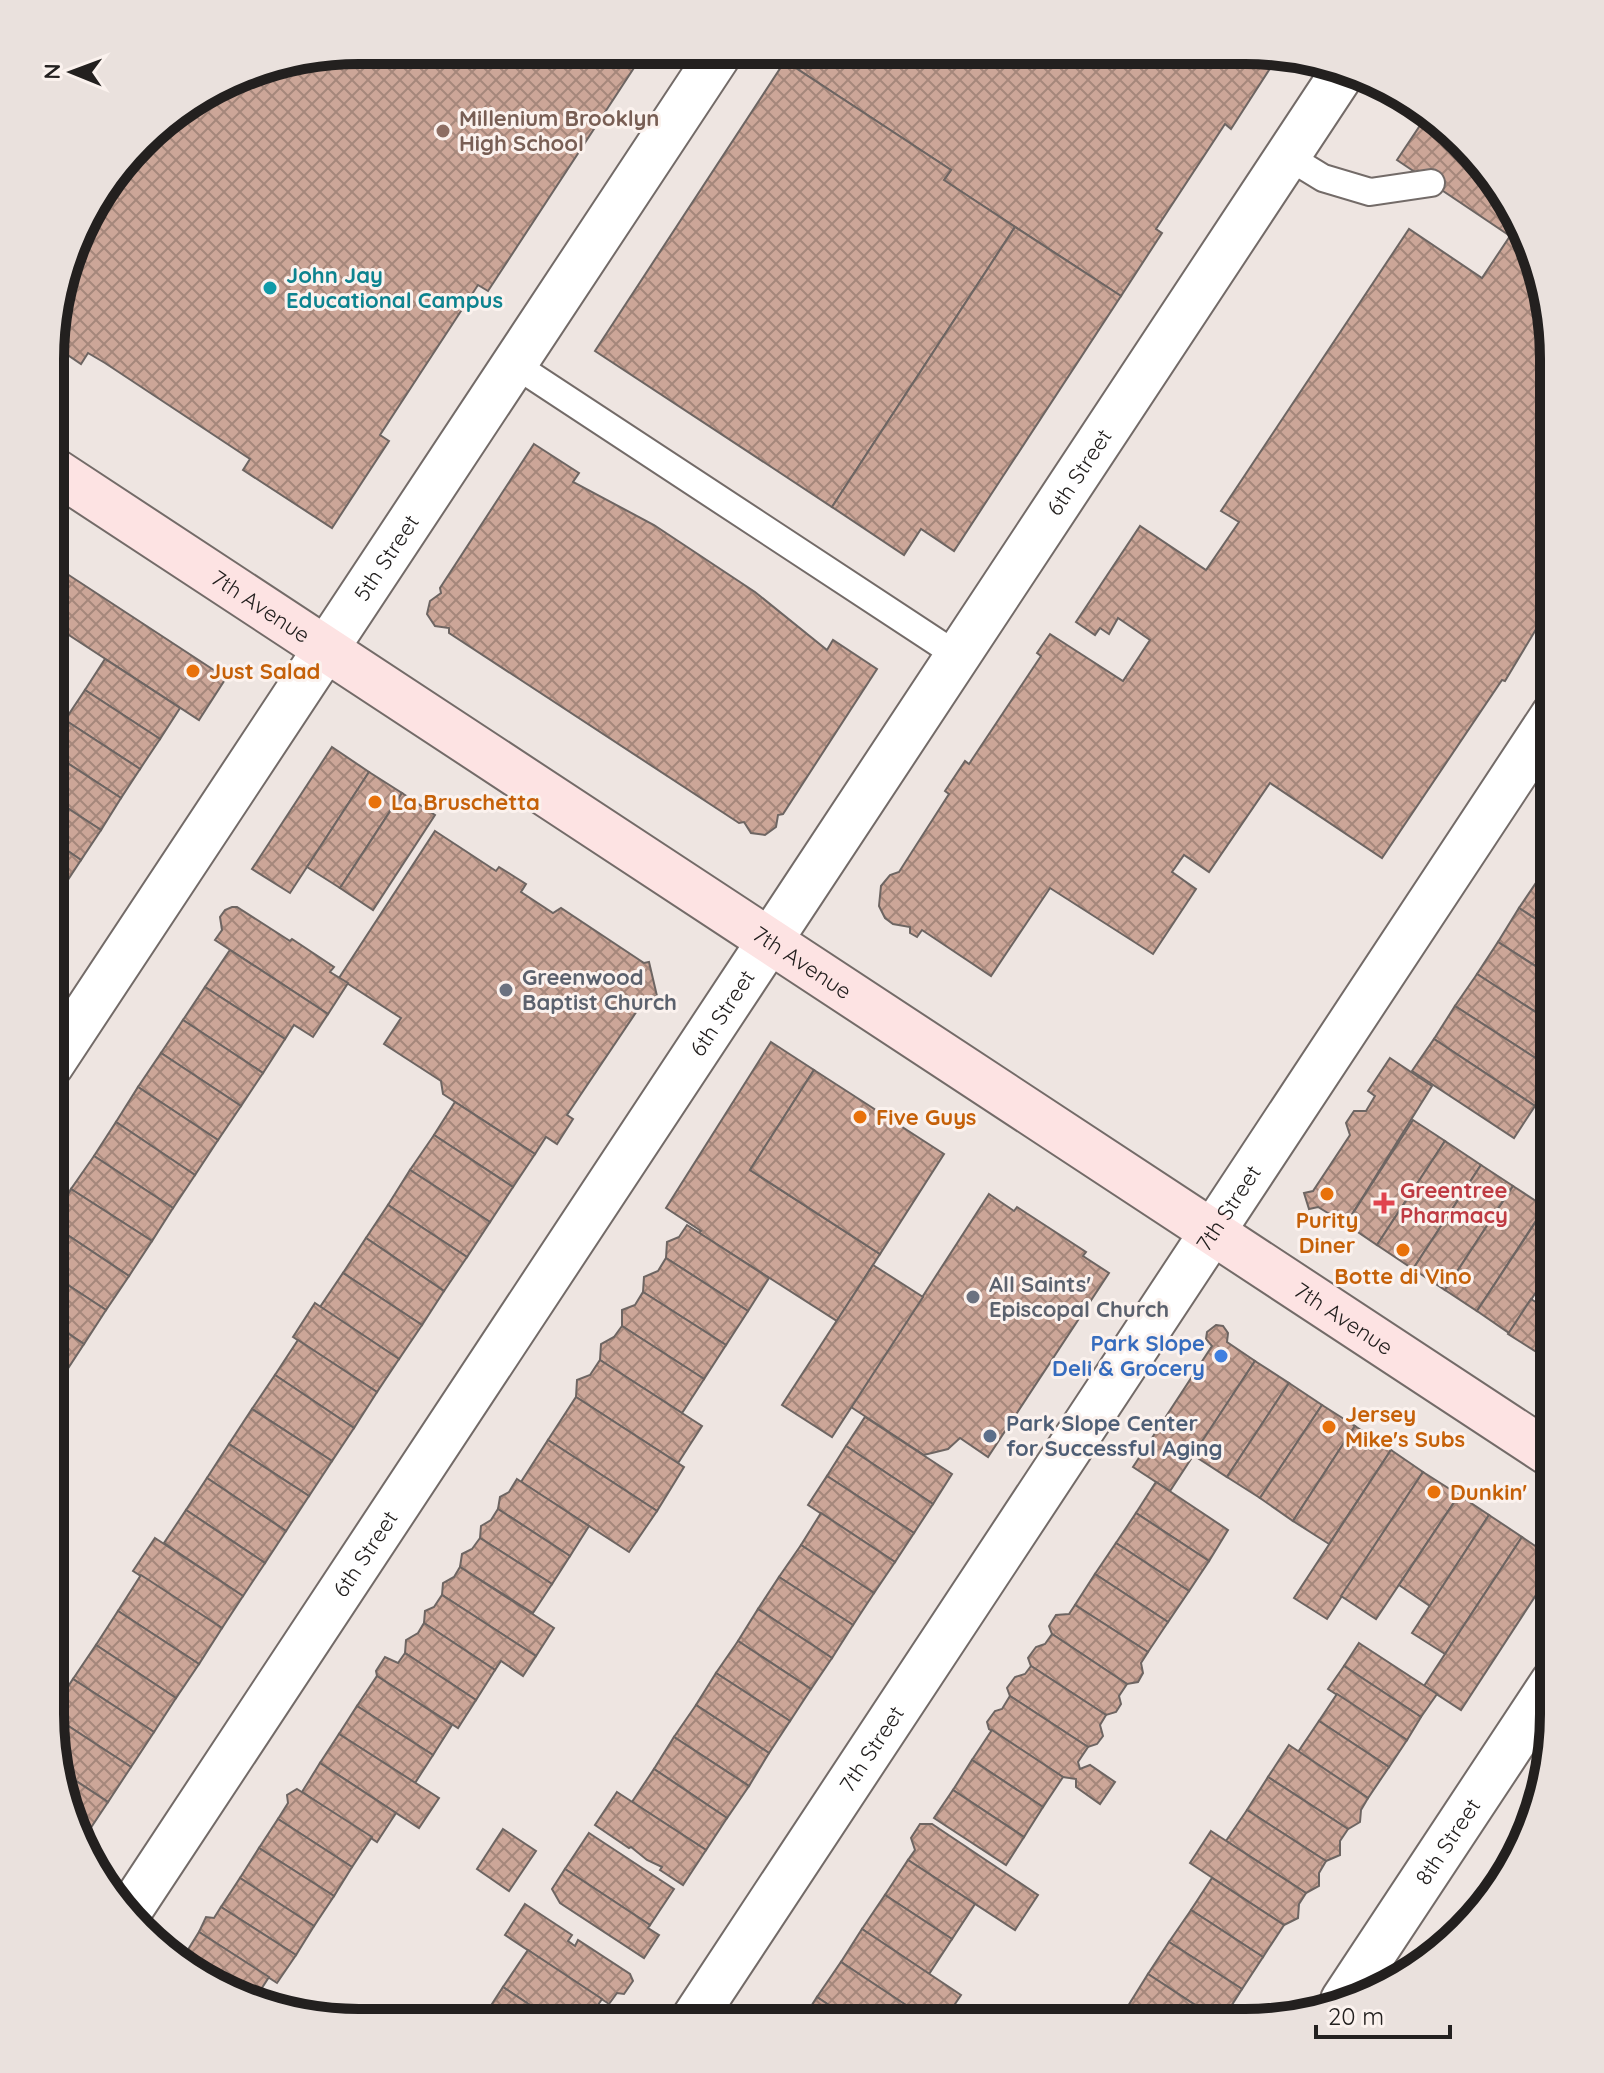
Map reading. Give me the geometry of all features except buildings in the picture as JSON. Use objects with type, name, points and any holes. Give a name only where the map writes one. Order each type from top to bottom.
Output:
[{"type":"street","name":"5th Street","points":[[64,1045],[712,64]]},
{"type":"street","name":"6th Street","points":[[134,1904],[1338,79]]},
{"type":"street","name":"7th Avenue","points":[[64,477],[1540,1447]]},
{"type":"street","name":"7th Street","points":[[700,2009],[1540,735]]},
{"type":"street","name":"8th Street","points":[[1350,1990],[1540,1702]]},
{"type":"lane","points":[[1287,156],[1323,178],[1370,192],[1431,183]]},
{"type":"lane","points":[[514,364],[958,656]]},
{"type":"place","name":"Millenium Brooklyn High School","points":[[443,131]]},
{"type":"place","name":"John Jay Educational Campus","points":[[270,288]]},
{"type":"place","name":"Just Salad","points":[[193,671]]},
{"type":"place","name":"La Bruschetta","points":[[375,802]]},
{"type":"place","name":"Greenwood Baptist Church","points":[[506,990]]},
{"type":"place","name":"Five Guys","points":[[860,1117]]},
{"type":"place","name":"Purity Diner","points":[[1327,1194]]},
{"type":"place","name":"Greentree Pharmacy","points":[[1384,1203]]},
{"type":"place","name":"Botte di Vino","points":[[1403,1250]]},
{"type":"place","name":"All Saints' Episcopal Church","points":[[973,1297]]},
{"type":"place","name":"Park Slope Deli & Grocery","points":[[1221,1356]]},
{"type":"place","name":"Jersey Mike's Subs","points":[[1329,1427]]},
{"type":"place","name":"Park Slope Center for Successful Aging","points":[[990,1436]]},
{"type":"place","name":"Dunkin'","points":[[1434,1492]]}]
